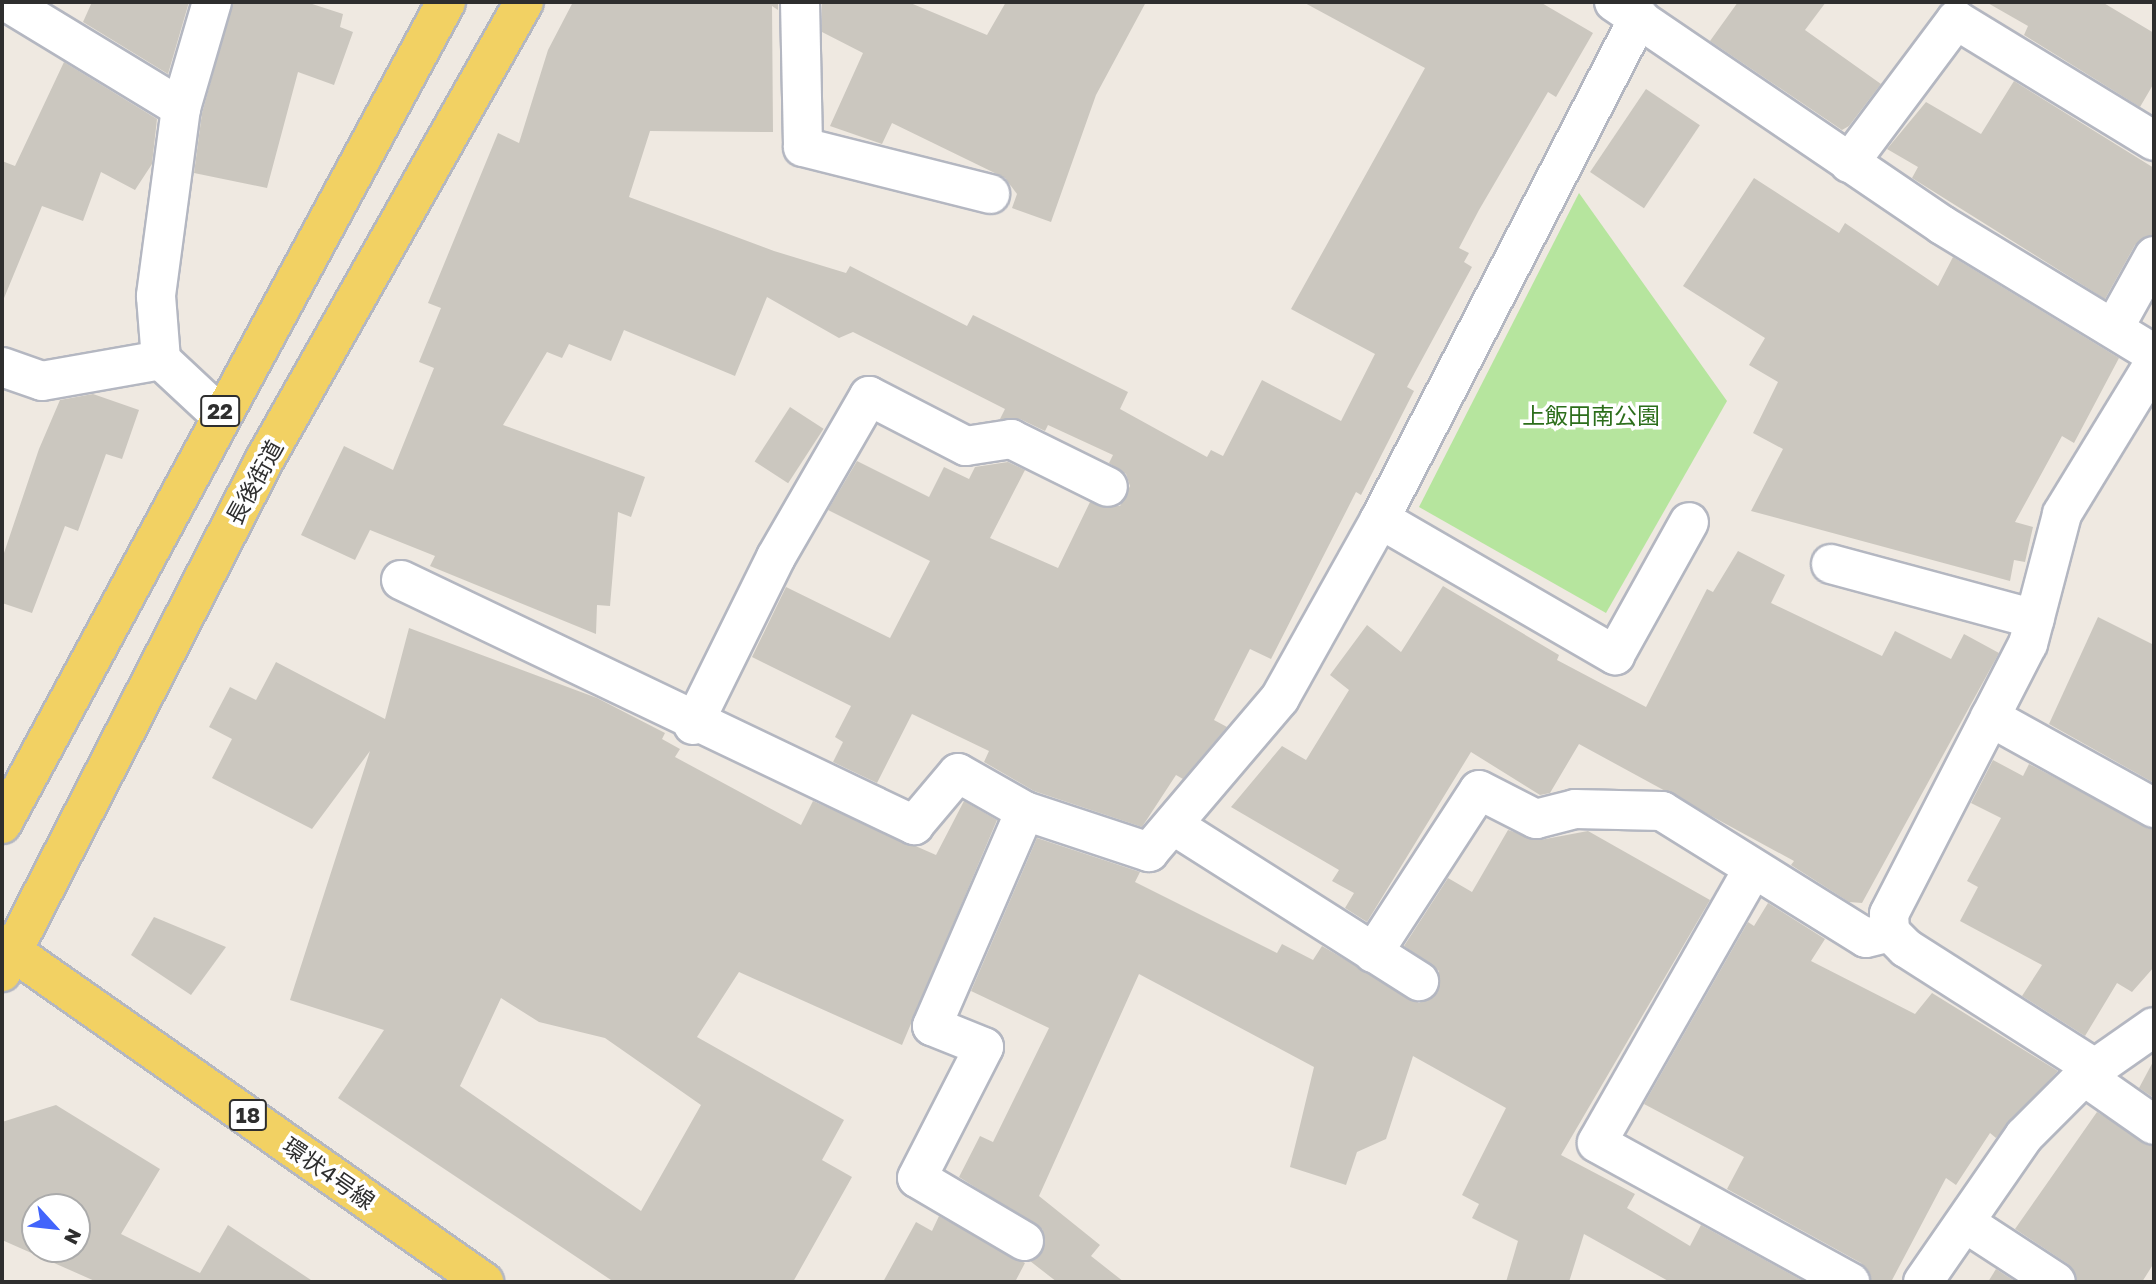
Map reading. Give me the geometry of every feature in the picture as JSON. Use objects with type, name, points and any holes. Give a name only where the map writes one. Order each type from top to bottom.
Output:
[{"type":"main road","name":"22","points":[[2,824],[219,414],[446,2]]},
{"type":"main road","name":"長後街道","points":[[5,956],[265,459],[524,2]]},
{"type":"main road","name":"環状4号線","points":[[5,956],[484,1282]]},
{"type":"street","points":[[7,2],[181,108]]},
{"type":"street","points":[[212,2],[181,108],[156,296],[161,360],[219,414]]},
{"type":"street","points":[[800,2],[803,147],[990,194]]},
{"type":"street","points":[[401,580],[693,725],[914,825],[958,772],[1025,811],[1149,852],[1176,827],[1280,698],[1380,519],[1627,10],[1849,163],[2115,326],[2154,354]]},
{"type":"street","points":[[1849,163],[1956,20],[2154,141]]},
{"type":"street","points":[[2115,326],[2154,256]]},
{"type":"street","points":[[2,367],[42,382],[161,360]]},
{"type":"street","points":[[2154,363],[2062,514],[2035,618],[1990,717],[1889,914],[1890,932],[1906,948],[2090,1072],[2154,1125]]},
{"type":"street","points":[[693,725],[776,557],[869,396],[966,446],[1010,439],[1108,487]]},
{"type":"street","points":[[1380,519],[1615,656],[1689,522]]},
{"type":"street","points":[[1831,564],[2035,618]]},
{"type":"street","points":[[1990,717],[2154,808]]},
{"type":"street","points":[[1373,953],[1479,790],[1536,819],[1575,809],[1662,811],[1866,938],[1890,932]]},
{"type":"street","points":[[1024,1241],[917,1178],[984,1047],[932,1026],[1025,811]]},
{"type":"street","points":[[1176,827],[1419,981]]},
{"type":"street","points":[[1754,869],[1597,1143],[1850,1282]]},
{"type":"street","points":[[1923,1282],[1967,1224],[2024,1136],[2090,1072],[2154,1027]]},
{"type":"street","points":[[1967,1224],[2056,1282]]},
{"type":"green space","name":"上飯田南公園","points":[[1579,193],[1727,401],[1606,613],[1419,507]]},
{"type":"building","points":[[92,2],[189,2],[168,74],[83,22]]},
{"type":"building","points":[[233,2],[306,2],[343,14],[340,27],[353,32],[334,85],[298,72],[267,188],[194,173],[202,113]]},
{"type":"building","points":[[573,2],[778,2],[778,10],[772,6],[773,132],[650,131],[629,197],[774,251],[846,273],[850,266],[967,326],[973,315],[1128,392],[1120,409],[1207,457],[1211,450],[1223,456],[1262,380],[1341,421],[1375,354],[1291,309],[1425,68],[1303,2],[1540,2],[1593,33],[1556,97],[1548,92],[1459,248],[1469,253],[1464,262],[1472,267],[1407,387],[1414,391],[1361,495],[1356,492],[1271,659],[1250,649],[1214,720],[1227,727],[1183,779],[1176,775],[1142,827],[1034,791],[984,762],[989,751],[912,714],[877,783],[833,762],[843,742],[835,737],[851,706],[752,657],[786,587],[890,638],[930,561],[828,510],[857,461],[929,497],[944,467],[969,479],[975,467],[1008,462],[1025,470],[990,538],[1058,568],[1090,502],[1120,506],[1130,486],[1126,474],[1109,463],[1113,455],[1048,425],[1045,431],[1020,419],[1000,419],[1005,409],[853,332],[839,338],[767,297],[735,376],[624,330],[611,361],[569,344],[562,358],[547,352],[503,425],[645,477],[631,517],[618,512],[610,606],[597,605],[596,634],[430,566],[435,556],[370,530],[355,560],[301,535],[344,446],[393,470],[434,368],[419,362],[441,308],[428,303],[498,133],[519,143],[548,50]]},
{"type":"building","points":[[822,2],[908,2],[987,35],[1006,2],[1146,2],[1096,95],[1051,222],[1012,208],[1017,194],[1005,178],[892,123],[882,144],[830,126],[863,53],[822,32]]},
{"type":"building","points":[[1738,2],[1826,2],[1805,30],[1881,84],[1849,126],[1842,130],[1710,41]]},
{"type":"building","points":[[1986,2],[2102,2],[2154,33],[2154,83],[2140,107],[2024,35],[2028,26]]},
{"type":"building","points":[[64,62],[157,119],[152,164],[135,190],[101,172],[83,221],[42,206],[2,303],[2,161],[15,166]]},
{"type":"building","points":[[2014,81],[2154,168],[2154,234],[2135,245],[2105,299],[1912,178],[1918,167],[1887,149],[1926,102],[1981,134]]},
{"type":"building","points":[[1646,89],[1700,125],[1644,208],[1590,172]]},
{"type":"building","points":[[1754,178],[1839,233],[1845,223],[1938,286],[1953,257],[2119,358],[2074,443],[2062,436],[2015,522],[2033,527],[2025,562],[2014,560],[2010,581],[1751,511],[1783,449],[1753,433],[1778,382],[1749,365],[1765,338],[1683,286]]},
{"type":"building","points":[[93,394],[139,410],[122,459],[106,454],[78,531],[65,526],[32,613],[2,603],[2,559],[39,449],[60,400]]},
{"type":"building","points":[[790,407],[824,429],[788,483],[755,462]]},
{"type":"building","points":[[1738,551],[1785,575],[1771,603],[1882,656],[1895,631],[1951,659],[1964,634],[1999,653],[1862,903],[1849,902],[1791,865],[1794,861],[1579,744],[1550,793],[1540,795],[1471,752],[1367,922],[1345,908],[1354,893],[1332,881],[1339,870],[1231,807],[1282,746],[1306,760],[1349,690],[1330,675],[1367,625],[1401,652],[1443,586],[1559,655],[1557,660],[1646,707],[1707,589],[1713,592]]},
{"type":"building","points":[[2098,617],[2154,645],[2154,783],[2049,724]]},
{"type":"building","points":[[409,628],[597,698],[665,733],[662,739],[680,749],[675,757],[801,825],[813,801],[936,855],[964,801],[997,820],[902,1045],[739,972],[697,1037],[844,1120],[822,1160],[852,1177],[793,1282],[614,1282],[338,1098],[384,1030],[290,1000],[370,751],[312,829],[212,778],[232,739],[209,727],[230,687],[256,700],[276,662],[385,719]],"holes":[[[501,998],[539,1022],[605,1038],[701,1105],[641,1211],[460,1086]]]},
{"type":"building","points":[[1993,760],[2023,776],[2029,764],[2154,830],[2154,967],[2132,992],[2117,983],[2085,1036],[2022,996],[2042,965],[1960,921],[1978,887],[1967,881],[2001,818],[1971,803]]},
{"type":"building","points":[[1508,830],[1540,840],[1588,831],[1710,900],[1561,1155],[1635,1194],[1627,1208],[1690,1246],[1701,1225],[1805,1282],[1670,1282],[1584,1234],[1569,1282],[1506,1282],[1518,1241],[1472,1218],[1479,1204],[1462,1195],[1506,1108],[1413,1056],[1386,1139],[1357,1152],[1346,1185],[1290,1167],[1314,1067],[1139,974],[1039,1196],[1100,1245],[1091,1256],[1124,1282],[1057,1282],[1030,1261],[1043,1251],[1043,1230],[959,1177],[980,1136],[993,1142],[1049,1028],[971,991],[1037,838],[1140,872],[1135,882],[1277,953],[1282,944],[1313,960],[1322,946],[1419,1003],[1438,992],[1439,971],[1404,946],[1448,878],[1472,892]]},
{"type":"building","points":[[1768,903],[1825,939],[1811,961],[1915,1014],[1932,993],[2058,1071],[1996,1138],[1990,1133],[1956,1185],[1946,1178],[1891,1282],[1872,1282],[1861,1263],[1727,1189],[1744,1157],[1644,1104],[1748,922],[1754,926]]},
{"type":"building","points":[[154,917],[226,947],[191,995],[131,955]]},
{"type":"building","points":[[2154,1060],[2154,1098],[2139,1088]]},
{"type":"building","points":[[56,1105],[160,1169],[121,1234],[200,1273],[228,1225],[314,1282],[97,1282],[54,1263],[91,1263],[91,1193],[21,1193],[21,1248],[2,1240],[2,1122]]},
{"type":"building","points":[[2097,1112],[2154,1146],[2154,1263],[2142,1282],[2078,1282],[2068,1264],[2015,1229]]},
{"type":"building","points":[[939,1216],[1025,1263],[1015,1282],[883,1282],[916,1222],[932,1231]]},
{"type":"building","points":[[1996,1269],[2016,1282],[1988,1282]]}]
